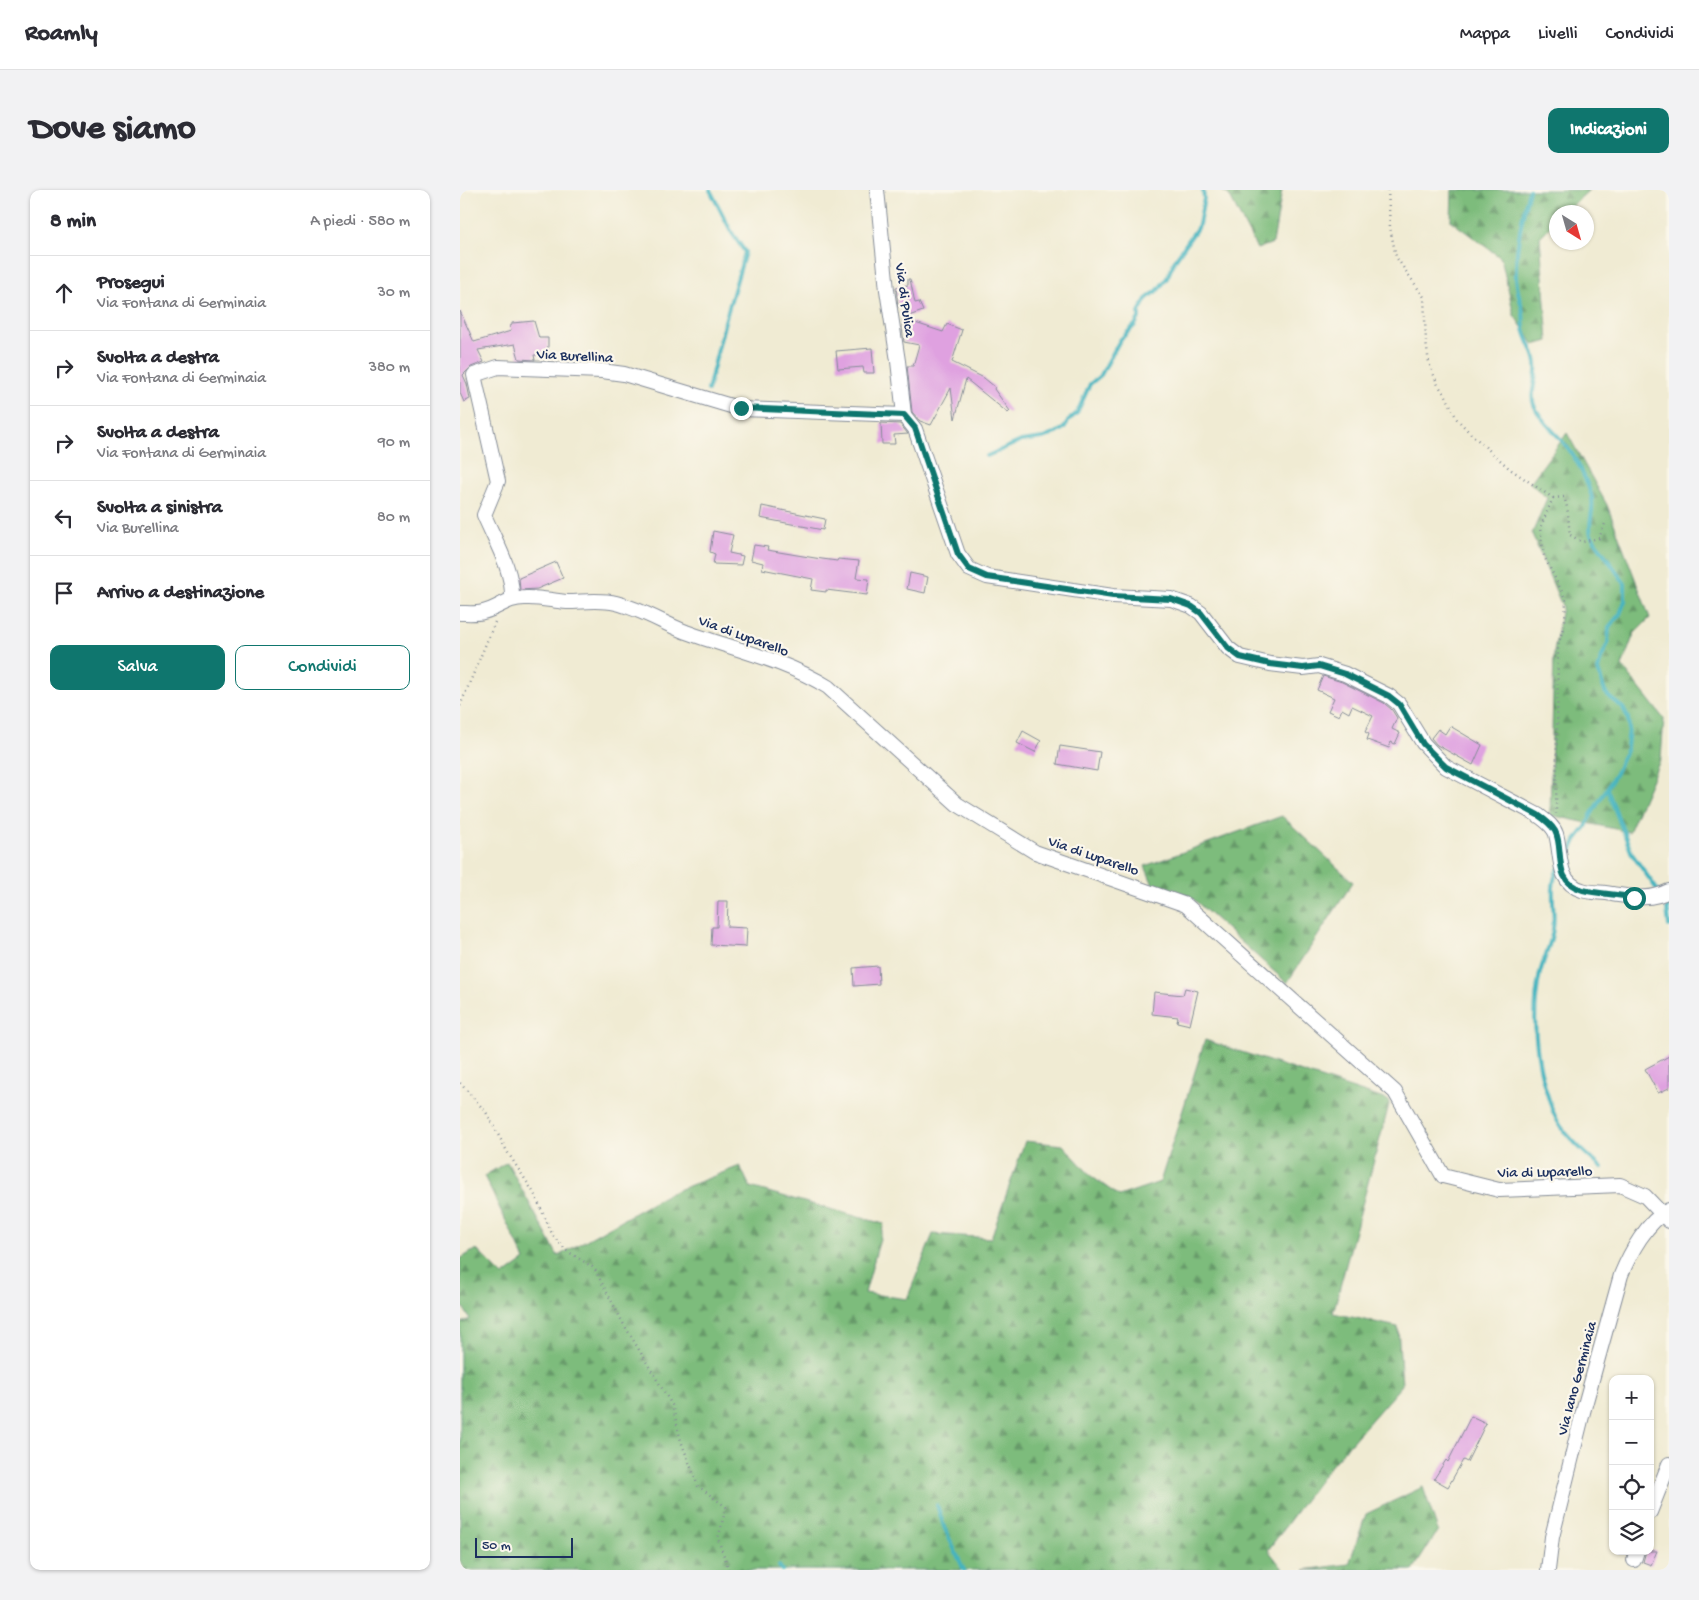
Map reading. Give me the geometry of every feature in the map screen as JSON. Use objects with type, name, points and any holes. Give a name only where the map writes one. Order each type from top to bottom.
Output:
[{"type":"street","name":"Via di Pulica","points":[[877,190],[887,290],[904,415]]},
{"type":"street","name":"Via Burellina","points":[[512,598],[512,590],[506,567],[484,516],[498,480],[474,375],[498,367],[602,371],[624,374],[741,408],[904,415]]},
{"type":"street","points":[[904,415],[915,428],[958,554],[969,569],[987,577],[1058,589],[1113,596],[1171,599],[1191,606],[1201,613],[1228,648],[1240,657],[1303,668],[1319,666],[1345,674],[1389,696],[1399,704],[1423,744],[1446,767],[1538,815],[1549,823],[1556,832],[1561,870],[1570,884],[1582,890],[1634,898],[1660,896],[1669,891]]},
{"type":"street","points":[[460,613],[482,613],[497,608],[512,598]]},
{"type":"street","name":"Via di Luparello","points":[[512,598],[567,602],[615,602],[691,633],[756,655],[814,678],[828,687],[957,804],[1035,852],[1186,905],[1395,1092],[1443,1176],[1499,1190],[1620,1186],[1645,1196],[1667,1215]]},
{"type":"street","name":"Via Iano Germinaia","points":[[1548,1570],[1552,1537],[1621,1275],[1628,1257],[1642,1237],[1667,1215]]},
{"type":"street","points":[[1651,1510],[1669,1464]]},
{"type":"path","points":[[1388,190],[1390,227],[1396,257],[1424,297],[1429,363],[1456,419],[1510,469],[1534,483],[1553,498],[1564,497],[1569,511],[1570,535],[1582,542],[1599,538],[1606,521]]},
{"type":"path","points":[[1553,498],[1540,528],[1544,556],[1566,600],[1565,622],[1558,646],[1556,832]]},
{"type":"path","points":[[460,706],[493,624],[498,618]]},
{"type":"path","points":[[460,1083],[486,1112],[508,1153],[534,1193],[553,1236],[567,1251],[594,1268],[623,1323],[661,1384],[672,1405],[681,1440],[698,1486],[726,1507],[718,1539],[730,1570]]},
{"type":"green space","points":[[1221,190],[1282,190],[1273,243],[1257,249],[1229,195]]},
{"type":"green space","points":[[1452,190],[1589,190],[1573,205],[1549,205],[1549,228],[1540,237],[1548,341],[1534,345],[1514,315],[1501,258],[1451,221]]},
{"type":"green space","points":[[1567,433],[1607,505],[1650,618],[1634,634],[1622,666],[1664,719],[1661,758],[1629,832],[1550,815],[1554,652],[1562,606],[1532,534],[1547,498],[1530,483]]},
{"type":"green space","points":[[1282,816],[1353,882],[1287,983],[1190,896],[1153,885],[1145,866]]},
{"type":"green space","points":[[1205,1040],[1390,1101],[1333,1313],[1398,1327],[1402,1385],[1327,1470],[1268,1550],[1284,1570],[465,1570],[460,1561],[460,1324],[470,1319],[460,1302],[460,1259],[476,1249],[503,1276],[525,1260],[484,1176],[507,1162],[558,1256],[668,1194],[740,1166],[750,1187],[884,1224],[865,1293],[907,1299],[933,1234],[991,1238],[1025,1141],[1063,1145],[1091,1176],[1119,1196],[1160,1182]]},
{"type":"green space","points":[[1423,1487],[1438,1531],[1413,1570],[1304,1570],[1349,1564],[1366,1514]]},
{"type":"building","points":[[908,279],[910,279],[915,303],[919,302],[923,311],[903,318],[905,305],[898,307],[896,287],[908,285]]},
{"type":"building","points":[[460,311],[474,342],[511,331],[510,326],[512,323],[534,321],[539,338],[548,338],[548,355],[534,355],[535,360],[519,359],[515,344],[478,350],[484,362],[471,367],[463,375],[470,399],[464,402],[460,393]]},
{"type":"building","points":[[903,319],[943,332],[947,324],[962,330],[952,362],[984,378],[995,387],[994,389],[1010,411],[1008,413],[966,379],[955,419],[951,388],[931,425],[920,421],[912,412],[907,366],[913,366],[919,345],[904,342]]},
{"type":"building","points":[[872,348],[874,373],[864,373],[863,367],[838,369],[836,351]]},
{"type":"building","points":[[881,423],[900,424],[908,434],[894,435],[895,444],[882,444]]},
{"type":"building","points":[[762,506],[825,519],[823,530],[760,518]]},
{"type":"building","points":[[713,531],[733,535],[729,553],[743,556],[741,565],[713,564],[715,554],[710,552]]},
{"type":"building","points":[[754,545],[768,547],[767,550],[815,558],[859,561],[856,578],[869,579],[867,595],[811,590],[813,579],[762,569],[763,563],[751,560]]},
{"type":"building","points":[[556,562],[563,578],[537,589],[520,590],[519,578]]},
{"type":"building","points":[[910,573],[928,577],[925,593],[907,589]]},
{"type":"building","points":[[1323,676],[1342,682],[1384,703],[1392,710],[1397,718],[1392,729],[1400,733],[1395,744],[1391,742],[1389,748],[1367,740],[1369,734],[1365,732],[1373,716],[1352,706],[1349,713],[1342,709],[1339,716],[1328,711],[1334,698],[1317,690]]},
{"type":"building","points":[[1450,726],[1482,745],[1473,765],[1437,745],[1431,738],[1438,729],[1445,734]]},
{"type":"building","points":[[1023,731],[1041,741],[1035,752],[1017,743]]},
{"type":"building","points":[[1060,746],[1100,752],[1097,771],[1057,764]]},
{"type":"building","points":[[718,901],[728,901],[727,927],[747,928],[746,947],[711,945],[712,927],[717,927]]},
{"type":"building","points":[[878,966],[879,984],[854,986],[853,968]]},
{"type":"building","points":[[1185,988],[1198,991],[1190,1025],[1177,1022],[1178,1017],[1152,1014],[1154,992],[1183,995]]},
{"type":"building","points":[[1669,1056],[1669,1088],[1658,1093],[1645,1069]]},
{"type":"building","points":[[1471,1416],[1486,1423],[1467,1462],[1463,1460],[1448,1487],[1434,1479],[1446,1460],[1448,1462]]},
{"type":"building","points":[[1654,1551],[1657,1551],[1651,1565],[1643,1562],[1645,1555],[1654,1555]]},
{"type":"waterway","points":[[708,390],[745,252],[732,233],[710,190]]},
{"type":"waterway","points":[[987,456],[1021,441],[1043,438],[1056,433],[1064,428],[1077,413],[1090,384],[1101,375],[1120,340],[1135,325],[1146,299],[1158,290],[1167,278],[1175,260],[1199,225],[1204,198],[1203,190]]},
{"type":"waterway","points":[[1529,190],[1518,241],[1516,277],[1525,333],[1536,364],[1533,390],[1534,405],[1547,424],[1567,447],[1579,466],[1589,487],[1592,499],[1591,535],[1625,584],[1625,601],[1620,614],[1609,627],[1608,643],[1598,670],[1605,692],[1623,708],[1628,718],[1627,748],[1616,773],[1586,827],[1576,840],[1566,864]]},
{"type":"waterway","points":[[1607,789],[1632,854],[1658,891]]},
{"type":"waterway","points":[[1558,869],[1553,883],[1553,929],[1537,989],[1535,1021],[1540,1069],[1551,1107],[1558,1122],[1566,1134],[1602,1168]]},
{"type":"waterway","points":[[1663,896],[1666,900],[1669,926]]},
{"type":"waterway","points":[[937,1505],[944,1527],[964,1570]]},
{"type":"waterway","points":[[779,1566],[782,1570]]},
{"type":"route","points":[[741,408],[904,415],[915,428],[958,554],[969,569],[987,577],[1058,589],[1113,596],[1171,599],[1191,606],[1201,613],[1228,648],[1240,657],[1270,664],[1303,668],[1319,666],[1345,674],[1389,696],[1399,704],[1423,744],[1446,767],[1518,804],[1549,823],[1556,832],[1561,870],[1570,884],[1582,890],[1634,898]]}]
